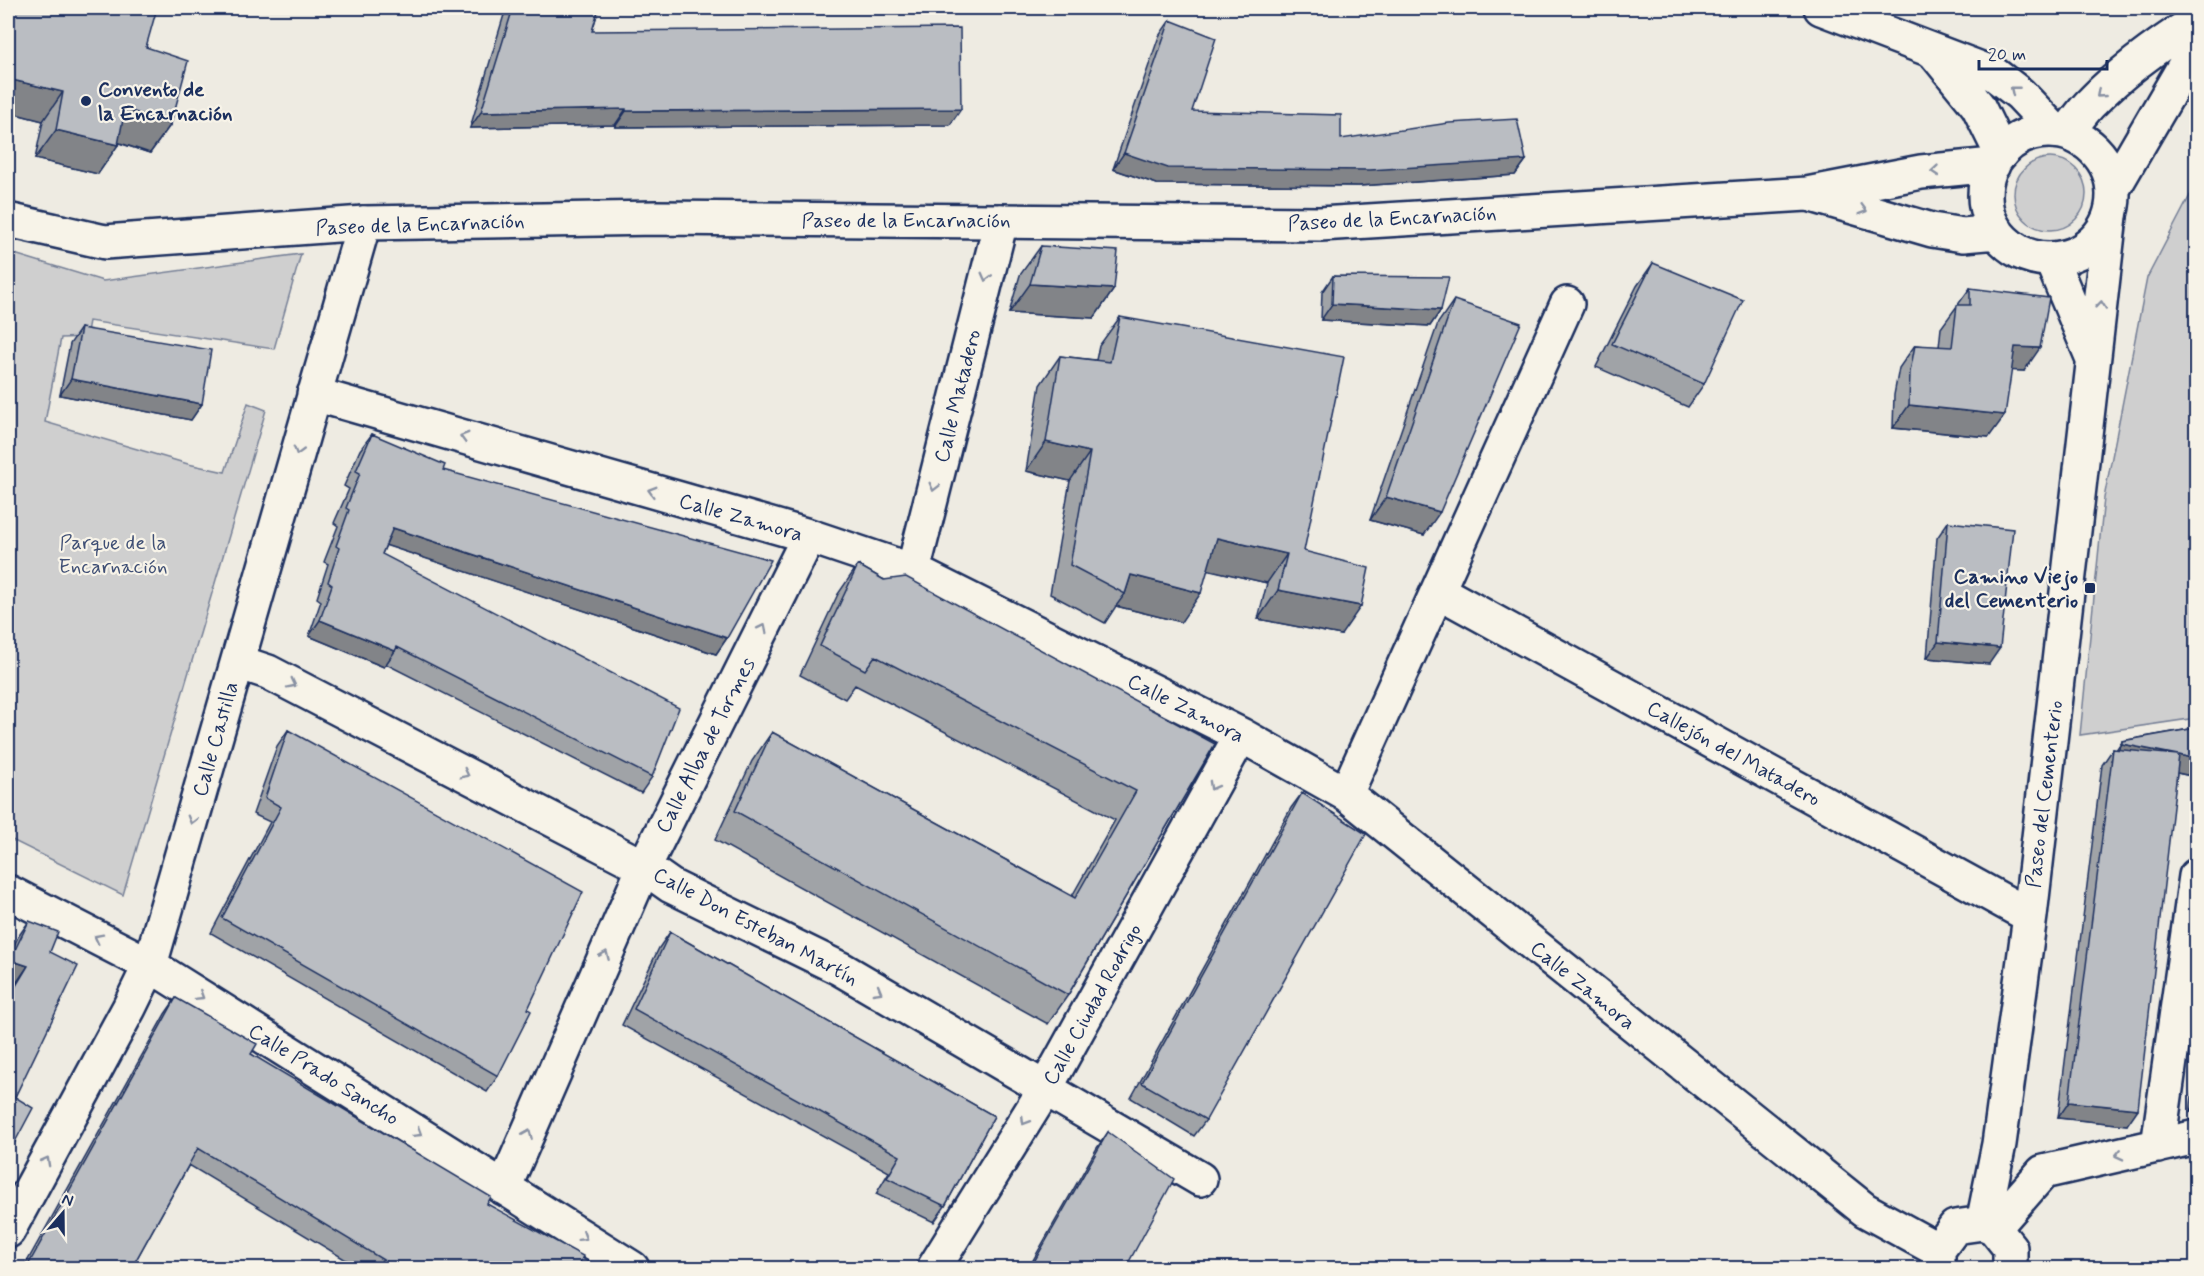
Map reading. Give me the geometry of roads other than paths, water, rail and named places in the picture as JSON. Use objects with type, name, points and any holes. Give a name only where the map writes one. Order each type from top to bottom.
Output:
[{"type":"street","points":[[1821,8],[1994,74],[2020,94],[2061,132]]},
{"type":"street","points":[[2061,132],[2109,87],[2173,35],[2196,21]]},
{"type":"street","name":"Paseo del Cementerio","points":[[1988,1226],[2030,916],[2112,203],[2196,46]]},
{"type":"street","points":[[1933,50],[1978,106],[1997,159]]},
{"type":"street","points":[[2040,132],[2061,132],[2084,141],[2098,154],[2109,171],[2112,203],[2101,234],[2088,247],[2070,256],[2051,259],[2036,258],[2020,253],[1997,232],[1989,216],[1986,199],[1987,181],[1997,159],[2012,143],[2040,132]]},
{"type":"street","name":"Paseo de la Encarnación","points":[[8,220],[105,242],[364,223],[656,218],[1320,224],[1807,194],[1997,159]]},
{"type":"street","name":"Paseo de la Encarnación","points":[[1807,194],[1932,230],[1963,235],[1997,232]]},
{"type":"street","name":"Calle Matadero","points":[[913,571],[1001,221]]},
{"type":"street","name":"Calle Castilla","points":[[8,1231],[150,965],[364,223]]},
{"type":"street","name":"Paseo del Cementerio","points":[[2051,259],[2095,363]]},
{"type":"street","points":[[1346,794],[1567,304]]},
{"type":"street","name":"Calle Zamora","points":[[314,394],[809,536],[913,571],[1241,735],[1346,794],[1865,1210],[1938,1259]]},
{"type":"street","name":"Calle Alba de Tormes","points":[[504,1188],[644,867],[809,536]]},
{"type":"street","name":"Callejón del Matadero","points":[[1438,591],[2030,916]]},
{"type":"street","name":"Calle Don Esteban Martín","points":[[238,662],[268,672],[644,867],[671,886],[841,969],[1200,1179]]},
{"type":"street","name":"Calle Ciudad Rodrigo","points":[[934,1269],[1045,1089],[1241,735]]},
{"type":"street","points":[[2158,1146],[2189,972],[2196,876]]},
{"type":"street","name":"Calle Prado Sancho","points":[[8,892],[150,965],[504,1188],[615,1264]]},
{"type":"street","points":[[1938,1259],[1955,1227],[1988,1226],[2043,1172],[2196,1137]]},
{"type":"street","points":[[1988,1226],[2010,1248],[2010,1269]]},
{"type":"place","name":"Convento de la Encarnación","points":[[86,101]]},
{"type":"place","name":"Camino Viejo del Cementerio","points":[[2090,588]]},
{"type":"park label","name":"Parque de la Encarnación","points":[[113,554]]}]
